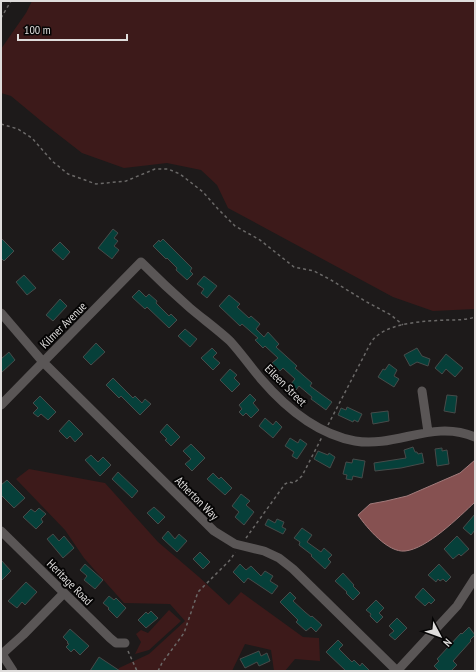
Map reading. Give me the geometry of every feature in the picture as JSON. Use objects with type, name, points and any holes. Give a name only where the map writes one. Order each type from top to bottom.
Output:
[{"type":"street","name":"Kilmer Avenue","points":[[1,405],[141,262]]},
{"type":"street","name":"Eileen Street","points":[[141,262],[177,297],[230,342],[284,404],[306,421],[325,431],[351,440],[373,442],[437,431],[467,434],[475,437]]},
{"type":"street","name":"Atherton Way","points":[[1,313],[43,362],[214,531],[224,538],[279,558],[293,569],[397,671]]},
{"type":"street","points":[[422,391],[428,432]]},
{"type":"street","name":"Heritage Road","points":[[1,531],[110,638],[116,643],[125,643]]},
{"type":"street","points":[[397,671],[457,606],[475,578]]},
{"type":"street","points":[[13,671],[1,655],[64,593]]},
{"type":"path","points":[[1,18],[11,1]]},
{"type":"path","points":[[1,124],[18,129],[32,138],[52,161],[68,174],[96,184],[126,181],[155,169],[168,169],[180,174],[203,192],[235,226],[260,240],[294,266],[320,274],[390,315],[403,325]]},
{"type":"path","points":[[158,671],[162,663],[184,633],[198,592],[231,559],[285,484],[289,482],[294,483],[302,476],[372,341],[379,334],[403,325],[427,321],[463,320],[475,318]]},
{"type":"path","points":[[125,643],[138,671]]},
{"type":"shaded area","points":[[32,1],[475,1],[475,309],[433,311],[393,297],[228,208],[217,185],[201,170],[167,163],[124,168],[82,153],[11,96],[1,93],[1,49],[26,13]]},
{"type":"shaded area","points":[[475,460],[475,502],[433,539],[423,545],[414,549],[398,551],[378,539],[358,515],[370,504],[407,496],[460,473]]},
{"type":"shaded area","points":[[29,469],[105,483],[158,542],[229,605],[241,592],[303,637],[319,638],[320,661],[295,659],[285,671],[274,671],[271,650],[245,644],[232,671],[118,671],[119,668],[149,654],[185,621],[170,604],[124,603],[84,558],[65,530],[16,479]]},
{"type":"shaded area","points":[[169,610],[181,621],[149,650],[135,654],[141,642],[136,634],[141,630],[148,633]]},
{"type":"building","points":[[113,229],[118,233],[114,238],[118,241],[114,246],[119,250],[112,259],[98,248]]},
{"type":"building","points":[[1,238],[14,251],[4,261],[1,258]]},
{"type":"building","points":[[163,239],[192,268],[190,271],[193,274],[187,280],[176,270],[177,268],[167,258],[166,259],[153,246],[159,240],[160,242]]},
{"type":"building","points":[[60,242],[70,252],[63,260],[52,250]]},
{"type":"building","points":[[24,275],[36,288],[27,295],[16,282]]},
{"type":"building","points":[[204,276],[217,286],[207,298],[201,293],[204,289],[197,284]]},
{"type":"building","points":[[139,290],[146,297],[149,294],[157,301],[156,303],[169,316],[171,314],[177,320],[169,328],[147,307],[145,309],[132,297]]},
{"type":"building","points":[[229,295],[240,304],[237,307],[249,318],[251,316],[260,324],[256,329],[264,337],[268,332],[279,344],[276,347],[297,366],[295,368],[312,383],[310,386],[332,402],[326,410],[311,399],[312,397],[299,386],[296,390],[290,385],[295,379],[283,368],[280,371],[272,363],[278,358],[265,346],[263,348],[255,340],[258,338],[242,324],[240,326],[219,306]]},
{"type":"building","points":[[60,299],[67,306],[53,321],[46,315]]},
{"type":"building","points":[[185,329],[197,339],[190,347],[178,336]]},
{"type":"building","points":[[96,343],[105,352],[91,365],[83,357]]},
{"type":"building","points":[[212,348],[217,353],[213,357],[220,363],[213,370],[201,358]]},
{"type":"building","points":[[417,348],[422,356],[430,359],[428,366],[417,362],[410,366],[404,355]]},
{"type":"building","points":[[9,352],[15,360],[1,373],[1,359]]},
{"type":"building","points":[[446,354],[463,368],[455,377],[446,369],[442,374],[435,368]]},
{"type":"building","points":[[389,364],[397,370],[394,376],[399,379],[394,387],[378,377],[383,369],[385,370]]},
{"type":"building","points":[[230,369],[237,375],[234,378],[240,384],[232,392],[220,380]]},
{"type":"building","points":[[113,378],[133,398],[135,396],[142,403],[145,399],[151,404],[140,415],[121,396],[119,398],[106,385]]},
{"type":"building","points":[[250,394],[256,400],[253,403],[259,410],[251,418],[246,413],[243,416],[239,412],[242,409],[239,405]]},
{"type":"building","points":[[447,395],[457,396],[455,413],[444,411]]},
{"type":"building","points":[[40,396],[56,412],[48,420],[41,414],[38,417],[33,413],[38,408],[33,403]]},
{"type":"building","points":[[347,407],[362,414],[358,422],[354,420],[353,422],[338,415],[341,408],[346,410]]},
{"type":"building","points":[[388,411],[389,421],[373,424],[371,413]]},
{"type":"building","points":[[265,418],[273,425],[276,421],[282,427],[273,438],[259,426]]},
{"type":"building","points":[[69,420],[83,434],[75,442],[70,436],[67,439],[59,431]]},
{"type":"building","points":[[167,424],[180,437],[171,446],[160,432]]},
{"type":"building","points":[[290,438],[298,443],[300,439],[307,444],[297,459],[292,456],[294,452],[285,446]]},
{"type":"building","points":[[191,444],[205,458],[192,471],[185,464],[191,459],[183,451]]},
{"type":"building","points":[[413,447],[415,452],[418,454],[422,453],[424,463],[401,468],[375,471],[374,463],[406,458],[404,450]]},
{"type":"building","points":[[442,448],[442,451],[447,450],[449,464],[437,466],[435,449]]},
{"type":"building","points":[[318,451],[328,455],[329,453],[335,457],[330,468],[314,459]]},
{"type":"building","points":[[91,455],[98,462],[103,457],[111,465],[100,476],[85,460]]},
{"type":"building","points":[[353,459],[365,461],[362,478],[353,476],[352,480],[346,479],[347,475],[343,474],[346,462],[352,463]]},
{"type":"building","points":[[118,472],[138,491],[132,498],[112,479]]},
{"type":"building","points":[[213,473],[219,479],[221,477],[232,488],[225,495],[207,479]]},
{"type":"building","points":[[7,480],[25,498],[14,508],[1,495],[1,485]]},
{"type":"building","points":[[241,494],[250,501],[246,505],[254,512],[244,525],[235,517],[239,512],[232,506]]},
{"type":"building","points":[[154,507],[165,517],[158,524],[147,513]]},
{"type":"building","points":[[39,508],[46,514],[41,519],[43,522],[36,529],[23,517],[31,509],[35,512]]},
{"type":"building","points":[[475,514],[475,530],[471,535],[463,528]]},
{"type":"building","points":[[268,519],[275,523],[277,519],[284,522],[282,527],[286,529],[283,534],[265,525]]},
{"type":"building","points":[[302,528],[312,535],[307,542],[321,552],[324,548],[332,555],[328,559],[331,562],[325,569],[311,556],[312,555],[299,545],[300,542],[294,538]]},
{"type":"building","points":[[168,531],[175,539],[179,534],[187,541],[177,552],[162,538]]},
{"type":"building","points":[[53,534],[59,541],[64,536],[74,548],[63,558],[47,539]]},
{"type":"building","points":[[457,536],[469,549],[461,556],[459,554],[453,559],[444,549]]},
{"type":"building","points":[[200,552],[210,562],[203,569],[193,559]]},
{"type":"building","points":[[1,560],[11,571],[1,581]]},
{"type":"building","points":[[85,564],[103,580],[95,589],[84,580],[87,576],[80,570]]},
{"type":"building","points":[[240,564],[246,570],[251,566],[261,576],[265,571],[273,576],[270,581],[278,586],[272,594],[248,578],[244,583],[233,572]]},
{"type":"building","points":[[439,564],[451,577],[446,582],[443,579],[440,581],[438,579],[436,582],[428,575]]},
{"type":"building","points":[[343,573],[360,593],[353,600],[335,581]]},
{"type":"building","points":[[26,582],[37,592],[25,605],[22,602],[17,608],[8,601]]},
{"type":"building","points":[[423,588],[435,600],[431,604],[429,602],[425,606],[415,597]]},
{"type":"building","points":[[290,592],[296,598],[293,601],[322,625],[316,632],[311,627],[306,631],[296,622],[298,620],[280,602]]},
{"type":"building","points":[[109,596],[114,600],[116,598],[126,608],[117,618],[103,603]]},
{"type":"building","points":[[376,600],[384,608],[379,613],[383,617],[377,623],[370,616],[371,614],[366,610]]},
{"type":"building","points":[[151,611],[158,618],[146,628],[138,620],[146,612],[148,614]]},
{"type":"building","points":[[397,618],[407,628],[395,640],[389,635],[394,631],[389,626]]},
{"type":"building","points":[[469,627],[475,635],[453,661],[457,665],[451,671],[439,671],[434,666],[439,661],[437,659],[461,633],[462,634]]},
{"type":"building","points":[[70,629],[89,646],[80,655],[74,649],[71,652],[66,647],[69,644],[63,637]]},
{"type":"building","points":[[338,640],[343,645],[339,649],[352,662],[354,660],[360,666],[362,663],[370,671],[346,671],[326,652]]},
{"type":"building","points":[[259,651],[261,656],[267,653],[270,661],[259,666],[257,662],[245,668],[240,659]]},
{"type":"building","points":[[99,657],[120,671],[90,671]]}]
